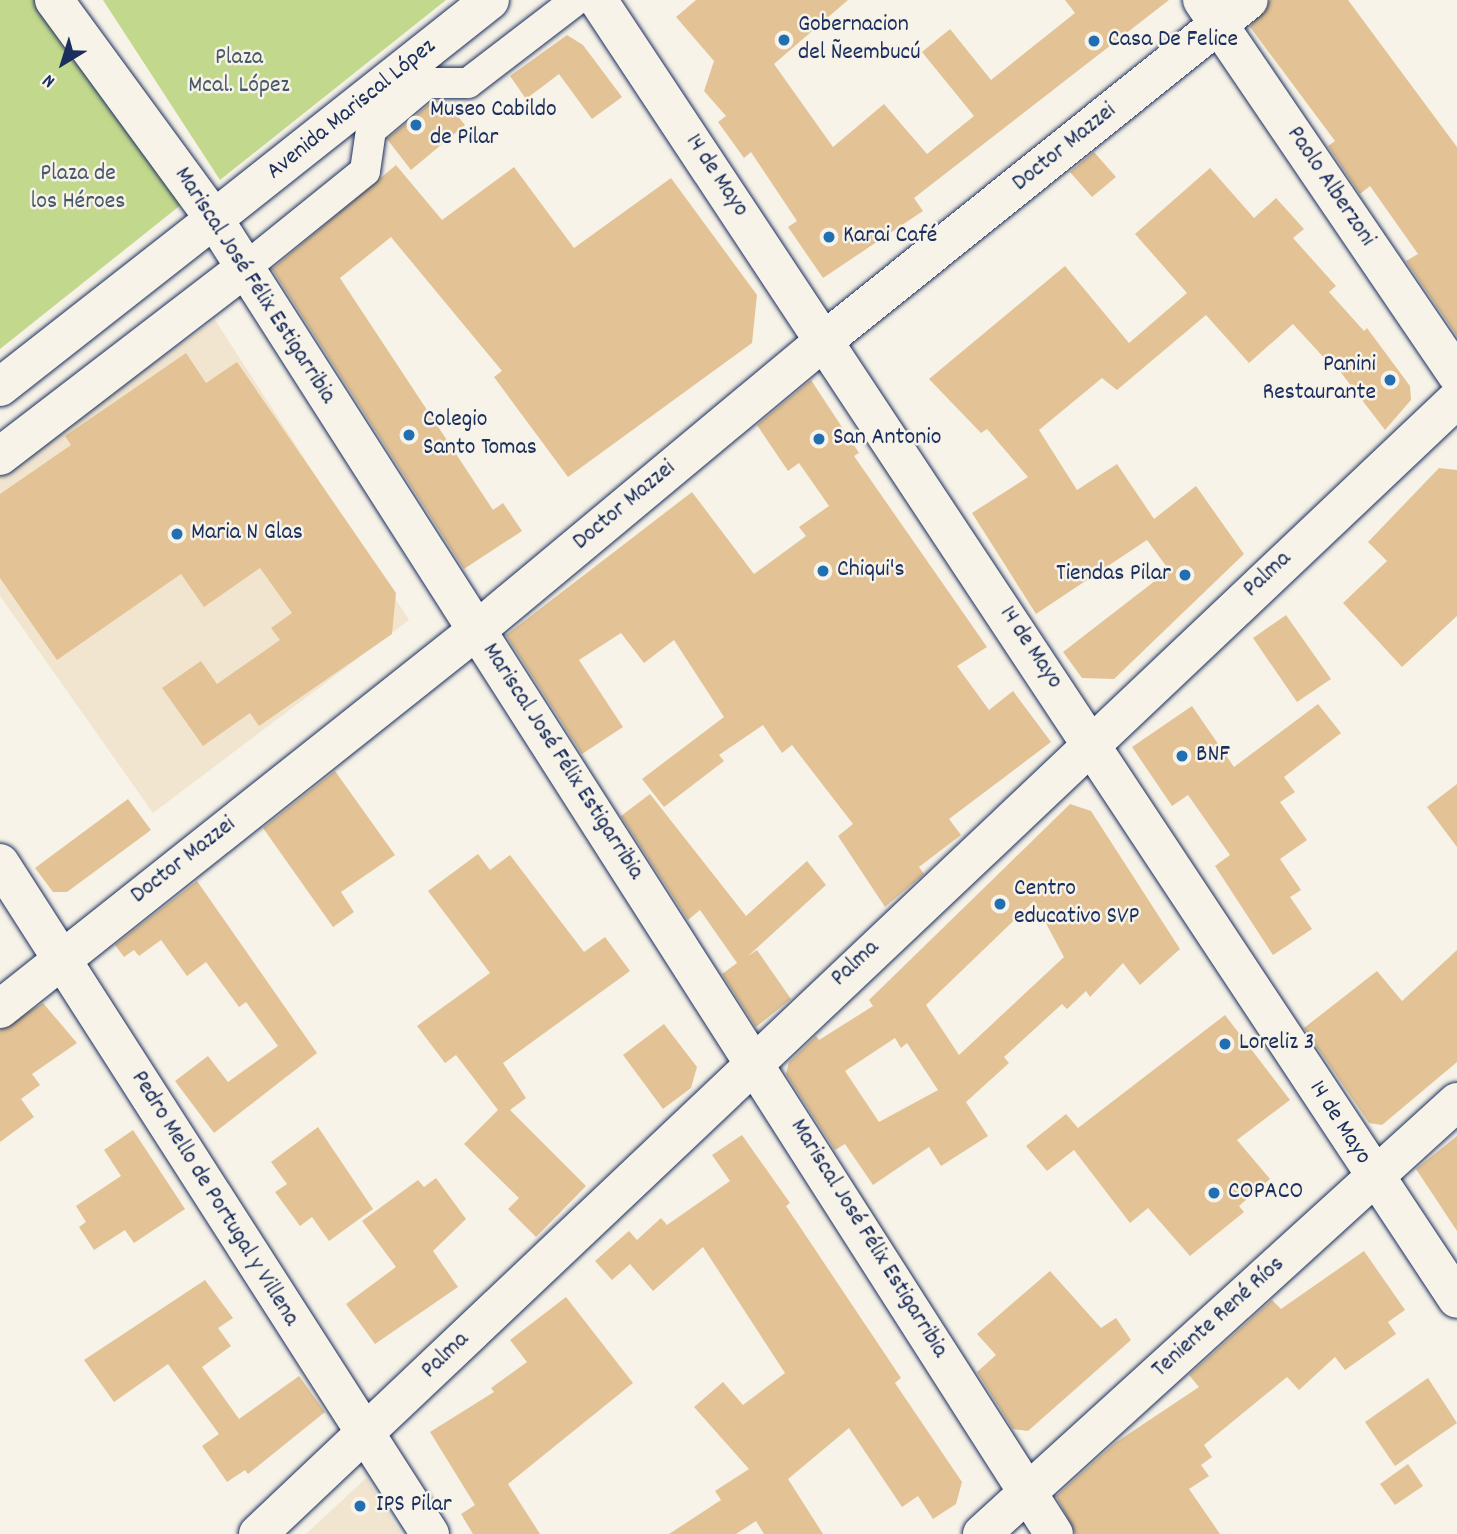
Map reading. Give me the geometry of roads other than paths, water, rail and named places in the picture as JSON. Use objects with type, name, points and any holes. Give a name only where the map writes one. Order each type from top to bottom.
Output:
[{"type":"street","name":"Mariscal José Félix Estigarribia","points":[[54,0],[214,219],[756,1059],[1054,1534]]},
{"type":"street","name":"Avenida Mariscal López","points":[[0,387],[490,0]]},
{"type":"street","name":"Avenida Mariscal López","points":[[245,268],[365,171],[371,130],[427,83],[468,83],[576,0]]},
{"type":"street","name":"14 de Mayo","points":[[598,0],[1092,741],[1374,1177],[1457,1299]]},
{"type":"street","name":"Doctor Mazzei","points":[[0,1009],[477,629],[825,340],[1211,12],[1249,0]]},
{"type":"street","name":"Paolo Alberzoni","points":[[1211,12],[1457,374]]},
{"type":"street","points":[[0,456],[245,268]]},
{"type":"street","name":"Palma","points":[[258,1534],[756,1059],[1457,399]]},
{"type":"street","name":"Pedro Mello de Portugal y Villena","points":[[0,863],[363,1435],[430,1534]]},
{"type":"street","name":"Teniente René Ríos","points":[[982,1534],[1457,1102]]},
{"type":"place","name":"Gobernacion del Ñeembucú","points":[[784,40]]},
{"type":"place","name":"Casa De Felice","points":[[1094,41]]},
{"type":"place","name":"Museo Cabildo de Pilar","points":[[416,125]]},
{"type":"place","name":"Karai Café","points":[[829,237]]},
{"type":"place","name":"Panini Restaurante","points":[[1390,380]]},
{"type":"place","name":"Colegio Santo Tomas","points":[[409,435]]},
{"type":"place","name":"San Antonio","points":[[819,439]]},
{"type":"place","name":"Maria N Glas","points":[[177,534]]},
{"type":"place","name":"Chiqui's","points":[[823,571]]},
{"type":"place","name":"Tiendas Pilar","points":[[1185,575]]},
{"type":"place","name":"BNF","points":[[1182,756]]},
{"type":"place","name":"Centro educativo SVP","points":[[1000,904]]},
{"type":"place","name":"Loreliz 3","points":[[1225,1044]]},
{"type":"place","name":"COPACO","points":[[1214,1193]]},
{"type":"place","name":"IPS Pilar","points":[[360,1506]]},
{"type":"park label","name":"Plaza Mcal. López","points":[[239,73]]},
{"type":"park label","name":"Plaza de los Héroes","points":[[78,189]]}]
